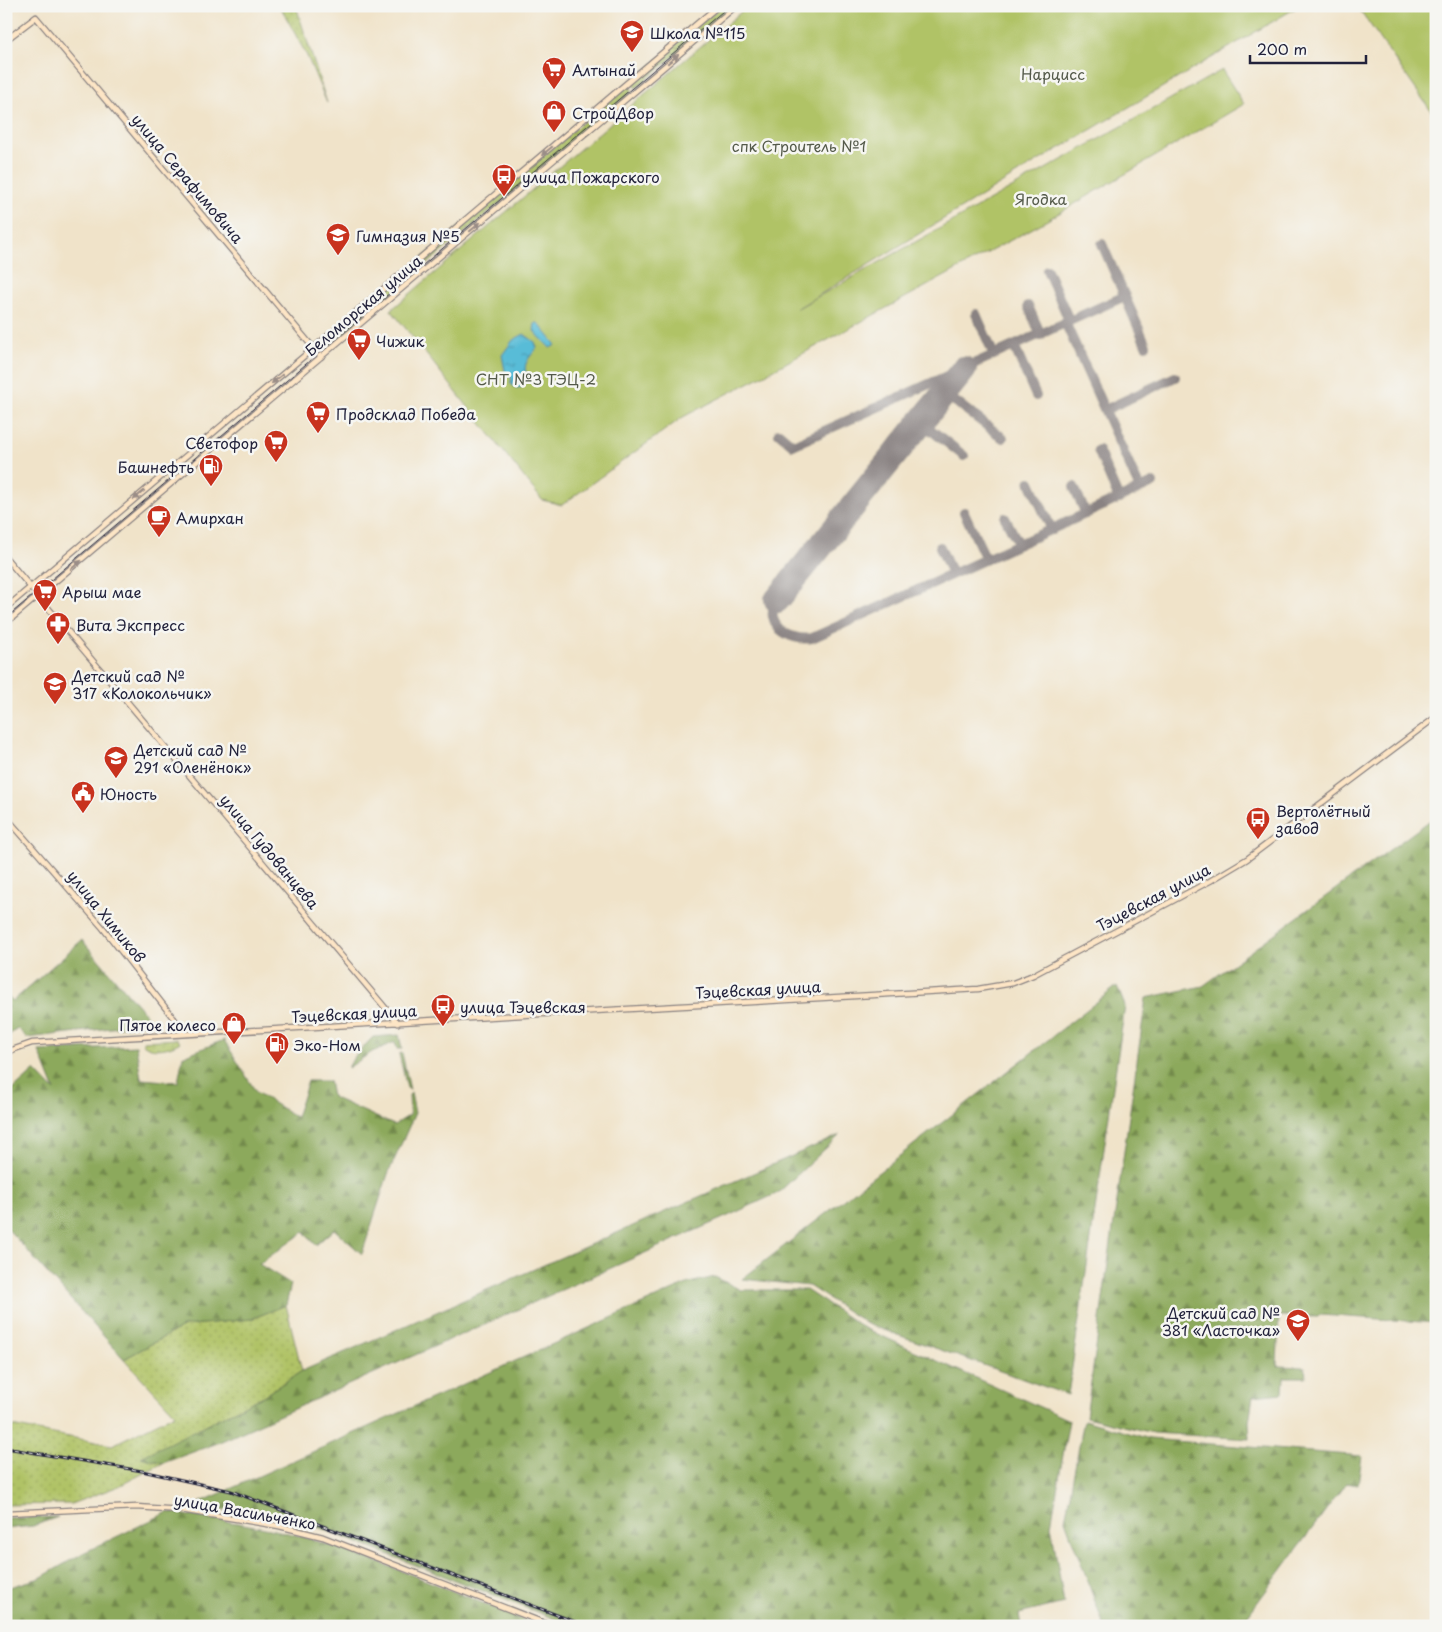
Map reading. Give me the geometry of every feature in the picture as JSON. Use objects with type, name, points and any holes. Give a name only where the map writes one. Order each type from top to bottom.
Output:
[{"type":"main road","name":"Беломорская улица","points":[[6,608],[718,6]]},
{"type":"main road","name":"Беломорская улица","points":[[6,623],[736,6]]},
{"type":"main road","name":"улица Серафимовича","points":[[6,40],[36,17],[321,357]]},
{"type":"main road","points":[[170,469],[178,478]]},
{"type":"main road","name":"улица Гудованцева","points":[[6,558],[398,1023]]},
{"type":"main road","name":"Тэцевская улица","points":[[6,1055],[12,1050],[32,1042],[398,1023],[978,989],[1012,984],[1034,975],[1247,859],[1436,717]]},
{"type":"main road","name":"улица Химиков","points":[[6,816],[103,928],[182,1029],[183,1034]]},
{"type":"main road","name":"улица Васильченко","points":[[6,1512],[137,1507],[181,1510],[278,1526],[323,1537],[552,1626]]},
{"type":"green space","points":[[280,6],[296,6],[327,103],[307,56]]},
{"type":"green space","points":[[722,6],[733,6],[636,88],[631,82]]},
{"type":"green space","points":[[748,6],[1299,6],[1040,160],[796,309],[1222,70],[1244,104],[1044,222],[683,417],[562,505],[542,500],[391,310]]},
{"type":"green space","points":[[1357,6],[1436,6],[1436,118]]},
{"type":"green space","points":[[628,84],[633,91],[321,353],[316,348]]},
{"type":"green space","points":[[1436,816],[1436,1323],[1320,1315],[1318,1317],[1279,1316],[1277,1366],[1305,1367],[1306,1377],[1284,1377],[1283,1393],[1253,1396],[1249,1422],[1250,1439],[1153,1433],[1086,1417],[1146,998],[1203,986]]},
{"type":"green space","points":[[82,940],[153,1023],[27,1038],[17,1028],[6,1038],[6,994],[13,1001]]},
{"type":"green space","points":[[1117,986],[1125,1006],[1068,1395],[867,1324],[809,1286],[742,1279]]},
{"type":"green space","points":[[399,1035],[402,1049],[397,1049],[395,1042],[372,1052],[348,1068],[354,1057],[373,1037]]},
{"type":"green space","points":[[177,1039],[180,1042],[161,1049],[151,1048],[143,1044],[143,1041]]},
{"type":"green space","points":[[224,1040],[256,1092],[296,1117],[308,1081],[329,1081],[332,1097],[394,1125],[410,1115],[409,1095],[411,1093],[415,1113],[388,1174],[362,1254],[334,1229],[316,1245],[304,1232],[259,1264],[291,1284],[286,1305],[251,1319],[184,1326],[124,1359],[6,1227],[6,1096],[35,1070],[55,1091],[39,1051],[136,1046],[141,1079],[178,1082],[183,1056]]},
{"type":"green space","points":[[402,1053],[410,1090],[407,1088],[399,1054]]},
{"type":"green space","points":[[840,1135],[778,1193],[215,1444],[163,1463],[141,1457],[260,1398],[302,1371]]},
{"type":"green space","points":[[715,1277],[741,1290],[806,1290],[864,1328],[1069,1420],[1051,1525],[1064,1603],[1019,1614],[1021,1626],[573,1626],[307,1523],[192,1506],[689,1283]]},
{"type":"green space","points":[[286,1305],[302,1371],[260,1398],[142,1457],[163,1463],[119,1486],[71,1504],[6,1505],[6,1425],[112,1445],[175,1414],[124,1359],[184,1326],[251,1319]]},
{"type":"green space","points":[[1084,1420],[1150,1439],[1362,1456],[1358,1485],[1346,1483],[1240,1626],[1104,1626],[1065,1520]]},
{"type":"green space","points":[[168,1512],[255,1526],[307,1538],[453,1591],[539,1626],[6,1626],[6,1588],[40,1578],[83,1553]]},
{"type":"green space","points":[[58,1517],[33,1526],[6,1529],[6,1518]]},
{"type":"water","points":[[535,323],[538,323],[556,345],[550,348],[534,331]]},
{"type":"water","points":[[524,334],[535,342],[537,348],[525,366],[526,374],[529,378],[522,387],[516,388],[510,383],[512,379],[505,371],[502,355],[513,340]]},
{"type":"taxiway","points":[[1102,244],[1146,345]]},
{"type":"taxiway","points":[[1047,270],[1069,320]]},
{"type":"taxiway","points":[[779,433],[793,445],[1125,296]]},
{"type":"taxiway","points":[[1028,306],[1041,335]]},
{"type":"taxiway","points":[[976,314],[994,355]]},
{"type":"taxiway","points":[[1065,322],[1140,489]]},
{"type":"taxiway","points":[[1014,346],[1036,396]]},
{"type":"taxiway","points":[[1105,410],[1175,377]]},
{"type":"taxiway","points":[[944,393],[1003,438]]},
{"type":"taxiway","points":[[921,422],[964,456]]},
{"type":"taxiway","points":[[1098,450],[1119,499]]},
{"type":"taxiway","points":[[1030,482],[1052,530]]},
{"type":"taxiway","points":[[777,600],[773,609],[773,617],[775,624],[780,630],[795,637],[812,638],[1153,483]]},
{"type":"taxiway","points":[[1074,487],[1086,514]]},
{"type":"taxiway","points":[[964,512],[986,559]]},
{"type":"taxiway","points":[[1005,518],[1019,544]]},
{"type":"taxiway","points":[[940,547],[952,574]]},
{"type":"runway","points":[[777,600],[964,369]]},
{"type":"tram line","points":[[6,618],[729,6]]},
{"type":"railway","points":[[6,1448],[142,1471],[231,1491],[586,1626]]},
{"type":"place","name":"Школа №115","points":[[632,53]]},
{"type":"place","name":"Алтынай","points":[[554,90]]},
{"type":"place","name":"СтройДвор","points":[[554,133]]},
{"type":"place","name":"улица Пожарского","points":[[504,197]]},
{"type":"place","name":"Гимназия №5","points":[[338,256]]},
{"type":"place","name":"Чижик","points":[[359,361]]},
{"type":"place","name":"Продсклад Победа","points":[[318,434]]},
{"type":"place","name":"Светофор","points":[[276,463]]},
{"type":"place","name":"Башнефть","points":[[211,487]]},
{"type":"place","name":"Амирхан","points":[[159,538]]},
{"type":"place","name":"Арыш мае","points":[[45,612]]},
{"type":"place","name":"Вита Экспресс","points":[[58,645]]},
{"type":"place","name":"Детский сад № 317 «Колокольчик»","points":[[55,705]]},
{"type":"place","name":"Детский сад № 291 «Оленёнок»","points":[[116,779]]},
{"type":"place","name":"Юность","points":[[83,814]]},
{"type":"place","name":"Вертолётный завод","points":[[1258,840]]},
{"type":"place","name":"улица Тэцевская","points":[[443,1027]]},
{"type":"place","name":"Пятое колесо","points":[[234,1045]]},
{"type":"place","name":"Эко-Ном","points":[[277,1065]]},
{"type":"place","name":"Детский сад № 381 «Ласточка»","points":[[1298,1342]]},
{"type":"park label","name":"Нарцисс","points":[[1053,73]]},
{"type":"park label","name":"спк Строитель №1","points":[[799,145]]},
{"type":"park label","name":"Ягодка","points":[[1041,198]]},
{"type":"park label","name":"СНТ №3 ТЭЦ-2","points":[[536,378]]}]
